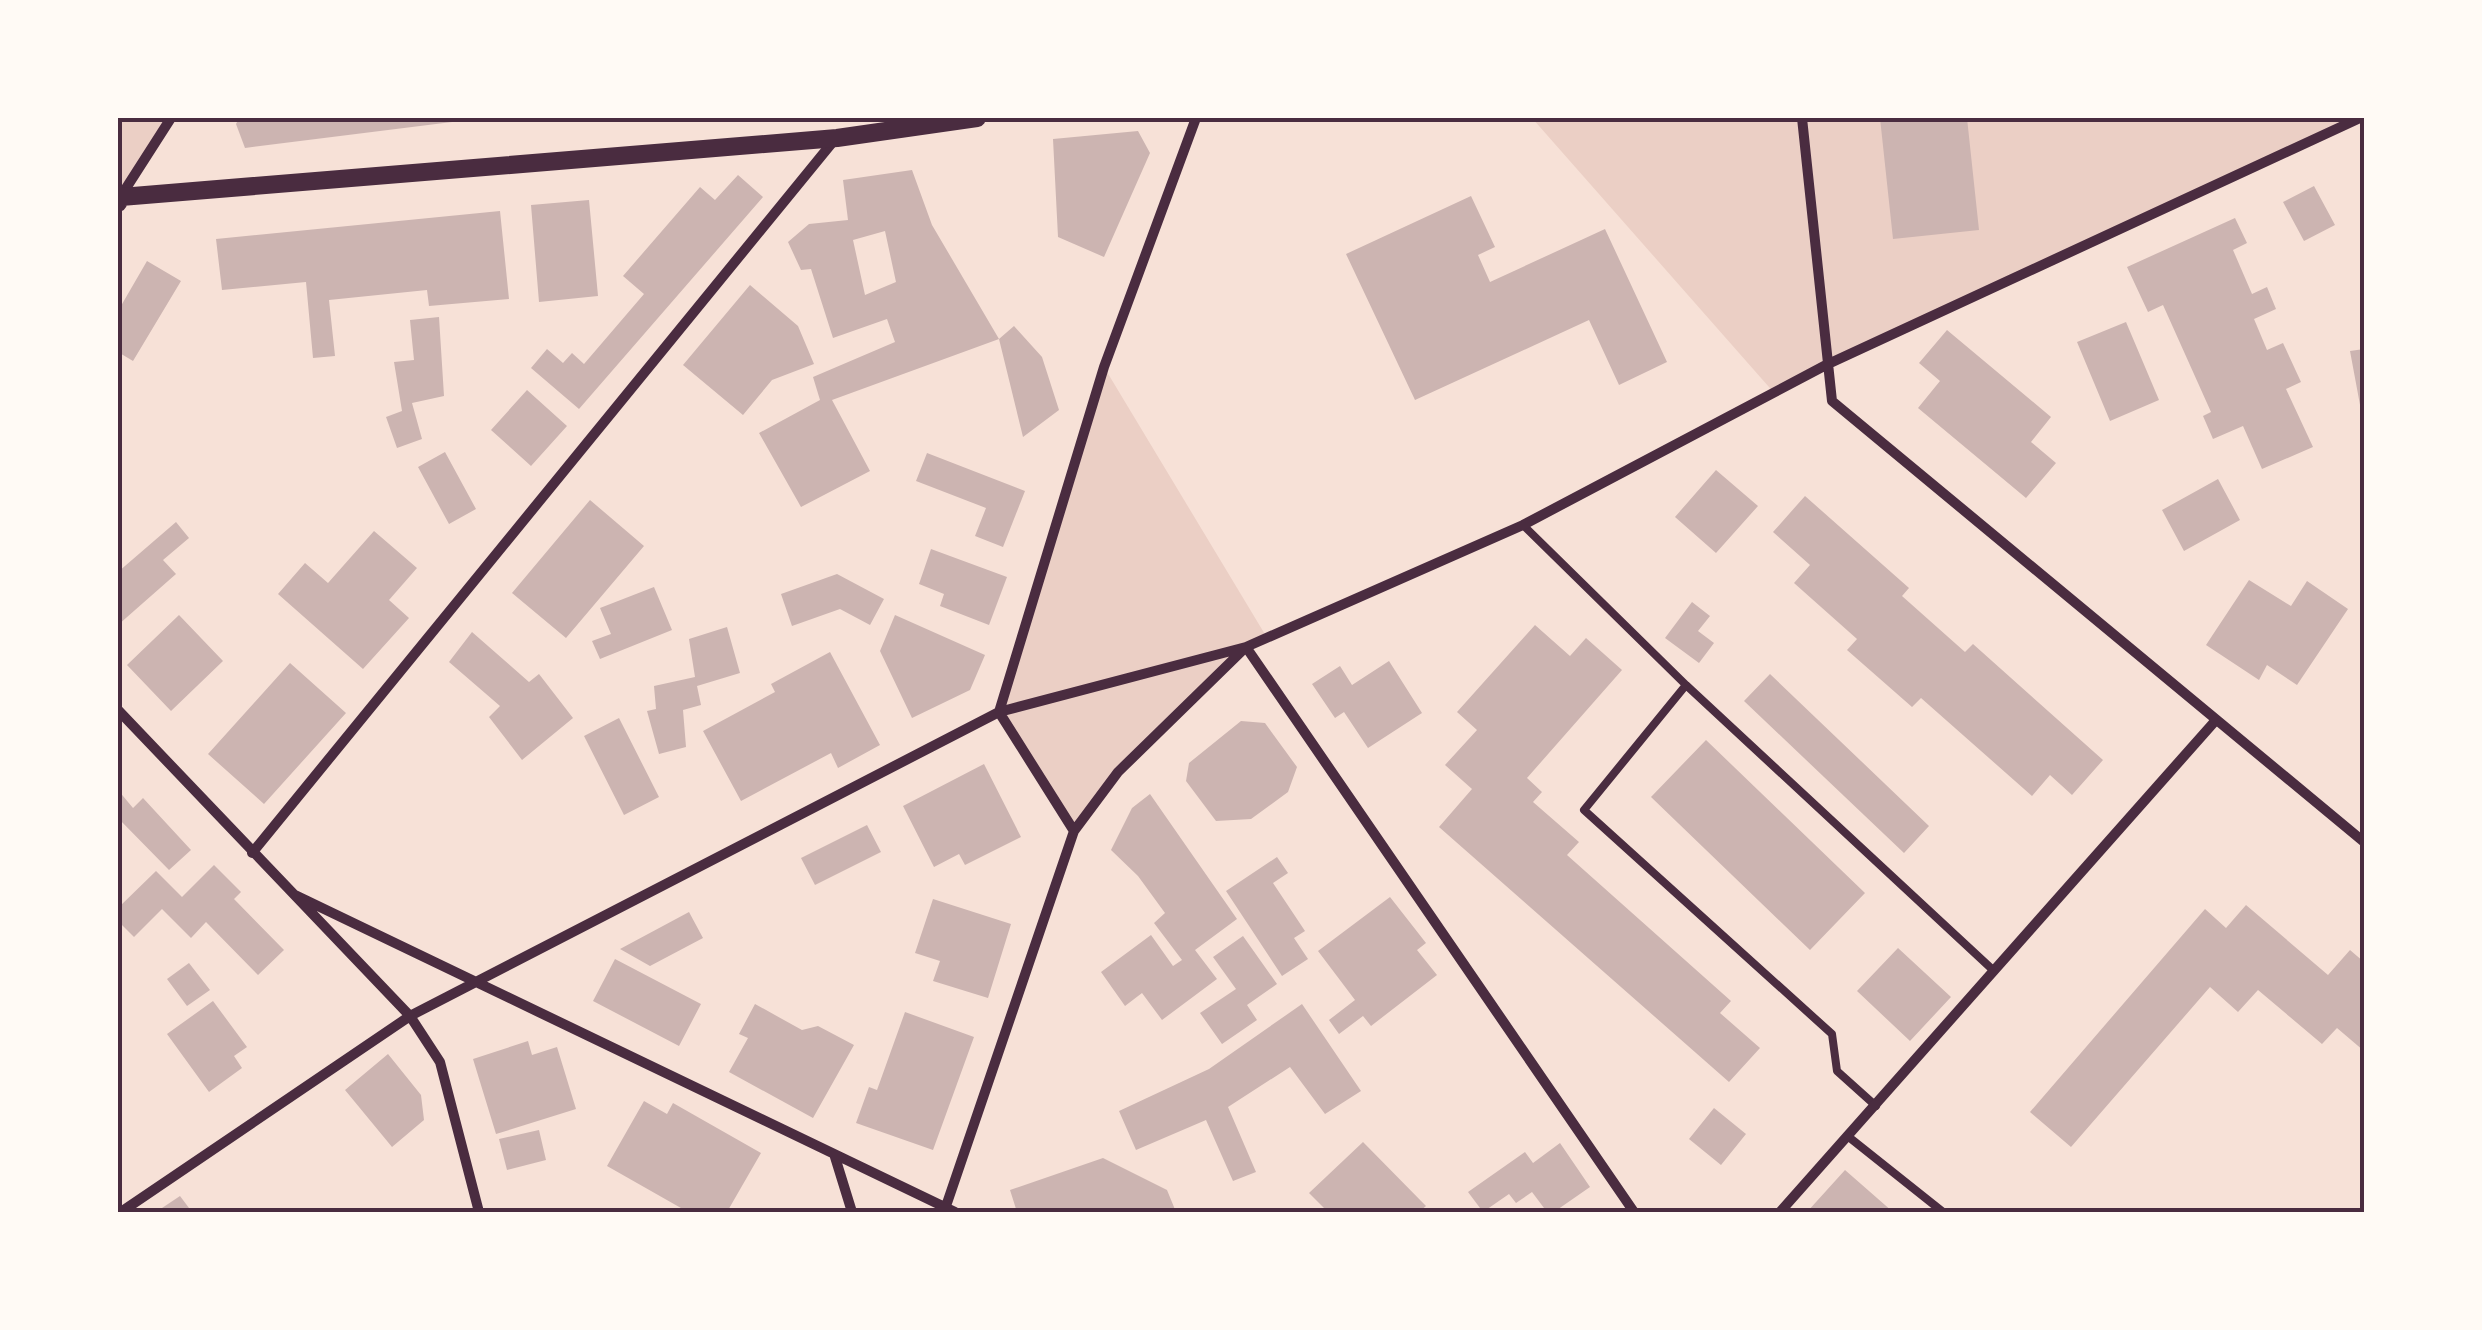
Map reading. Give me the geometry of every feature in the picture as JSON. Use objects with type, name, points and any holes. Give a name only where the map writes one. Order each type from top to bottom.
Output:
[{"type":"street","points":[[119,200],[171,118]]},
{"type":"street","points":[[119,200],[836,138],[977,118]]},
{"type":"street","points":[[1074,831],[999,712],[1104,367],[1196,118]]},
{"type":"street","points":[[1802,118],[1832,400],[2364,842]]},
{"type":"street","points":[[121,1212],[410,1016],[999,712],[1246,647],[1522,525],[1826,365],[2360,118]]},
{"type":"street","points":[[252,853],[836,138]]},
{"type":"street","points":[[295,895],[948,1211],[1074,831],[1118,772],[1246,647]]},
{"type":"street","points":[[1246,647],[1634,1212]]},
{"type":"street","points":[[118,710],[410,1016],[440,1062],[479,1212]]},
{"type":"street","points":[[1780,1212],[1850,1138],[1993,970],[2216,720]]},
{"type":"street","points":[[835,1157],[852,1212]]},
{"type":"lane","points":[[1522,525],[1993,970]]},
{"type":"lane","points":[[1686,684],[1584,810],[1832,1034],[1837,1071],[1877,1107]]},
{"type":"lane","points":[[1850,1138],[1943,1212]]},
{"type":"shaded area","points":[[118,118],[171,118],[118,203]]},
{"type":"shaded area","points":[[1532,118],[2360,118],[1826,365],[1776,395]]},
{"type":"shaded area","points":[[1104,367],[1266,636],[1246,647],[1118,772],[1074,831],[999,712]]},
{"type":"building","points":[[239,118],[476,119],[245,148],[236,124]]},
{"type":"building","points":[[1880,118],[1967,118],[1979,230],[1893,239]]},
{"type":"building","points":[[1138,131],[1150,153],[1104,257],[1058,237],[1053,139]]},
{"type":"building","points":[[912,170],[932,225],[999,339],[832,400],[870,471],[801,507],[759,433],[820,400],[813,377],[895,342],[887,319],[833,338],[811,269],[801,270],[788,242],[809,224],[848,220],[843,180]],"holes":[[[885,231],[896,282],[865,295],[853,240]]]},
{"type":"building","points":[[738,175],[763,197],[579,409],[531,368],[547,349],[563,363],[572,353],[584,364],[644,294],[623,276],[700,187],[715,200]]},
{"type":"building","points":[[2314,186],[2335,225],[2304,241],[2283,202]]},
{"type":"building","points":[[1471,196],[1495,247],[1478,255],[1490,282],[1605,229],[1667,362],[1619,385],[1589,320],[1415,400],[1346,254]]},
{"type":"building","points":[[589,200],[598,296],[539,302],[531,205]]},
{"type":"building","points":[[500,211],[509,299],[429,306],[427,290],[329,300],[335,356],[313,358],[306,282],[222,290],[216,239]]},
{"type":"building","points":[[2235,218],[2247,243],[2233,250],[2252,294],[2267,287],[2276,309],[2254,319],[2267,350],[2283,343],[2301,382],[2286,389],[2313,447],[2262,469],[2243,426],[2213,439],[2203,416],[2211,412],[2163,305],[2148,312],[2127,267]]},
{"type":"building","points":[[147,261],[181,281],[133,361],[118,352],[118,311]]},
{"type":"building","points":[[750,285],[798,326],[814,364],[772,380],[743,415],[683,365]]},
{"type":"building","points":[[439,317],[444,396],[412,403],[422,439],[397,448],[386,417],[402,411],[394,362],[414,360],[410,320]]},
{"type":"building","points":[[2126,322],[2159,400],[2110,421],[2077,342]]},
{"type":"building","points":[[1014,326],[1042,357],[1059,410],[1023,437],[999,339]]},
{"type":"building","points":[[1947,330],[2051,417],[2031,442],[2056,463],[2026,498],[1918,408],[1940,381],[1919,363]]},
{"type":"building","points":[[2364,349],[2364,421],[2363,421],[2350,351]]},
{"type":"building","points":[[527,390],[567,426],[531,466],[491,430]]},
{"type":"building","points":[[445,452],[476,509],[449,524],[418,467]]},
{"type":"building","points":[[927,453],[1025,491],[1003,547],[975,536],[986,508],[916,481]]},
{"type":"building","points":[[1716,470],[1758,506],[1716,553],[1675,517]]},
{"type":"building","points":[[2218,479],[2240,520],[2184,551],[2162,510]]},
{"type":"building","points":[[1805,496],[1909,588],[1902,596],[1965,652],[1973,644],[2103,760],[2072,795],[2050,775],[2032,796],[1921,698],[1912,707],[1847,650],[1857,639],[1794,583],[1810,565],[1773,532]]},
{"type":"building","points":[[590,500],[644,546],[566,638],[512,593]]},
{"type":"building","points":[[176,522],[189,538],[163,560],[176,574],[118,625],[118,572]]},
{"type":"building","points":[[374,531],[417,568],[389,600],[409,618],[363,669],[278,594],[305,563],[328,583]]},
{"type":"building","points":[[931,549],[1007,577],[989,625],[940,606],[944,594],[919,584]]},
{"type":"building","points":[[837,574],[884,599],[870,625],[840,609],[792,626],[781,594]]},
{"type":"building","points":[[2249,580],[2291,606],[2307,581],[2348,609],[2297,685],[2267,665],[2259,680],[2206,645]]},
{"type":"building","points":[[654,587],[672,630],[600,659],[592,641],[611,634],[600,608]]},
{"type":"building","points":[[1692,602],[1710,616],[1698,631],[1714,643],[1699,663],[1665,638]]},
{"type":"building","points":[[179,615],[223,661],[171,711],[127,665]]},
{"type":"building","points":[[895,615],[985,655],[970,690],[912,718],[880,651]]},
{"type":"building","points":[[1535,625],[1570,656],[1586,638],[1622,670],[1527,778],[1542,792],[1533,802],[1579,842],[1567,855],[1731,1001],[1720,1013],[1760,1048],[1729,1082],[1439,827],[1472,789],[1445,765],[1477,730],[1457,712]]},
{"type":"building","points":[[727,627],[740,673],[697,686],[701,705],[683,710],[686,747],[659,754],[647,711],[656,709],[654,686],[695,677],[689,639]]},
{"type":"building","points":[[472,632],[529,682],[539,674],[573,718],[522,760],[489,717],[500,706],[449,662]]},
{"type":"building","points":[[830,652],[880,745],[838,768],[831,753],[741,801],[703,731],[775,692],[771,684]]},
{"type":"building","points":[[1389,661],[1422,713],[1368,748],[1344,712],[1335,718],[1312,684],[1340,666],[1352,685]]},
{"type":"building","points":[[290,663],[346,713],[264,804],[208,754]]},
{"type":"building","points":[[1770,674],[1929,826],[1904,853],[1744,701]]},
{"type":"building","points":[[619,718],[659,797],[624,815],[584,736]]},
{"type":"building","points":[[1241,721],[1265,723],[1297,767],[1288,792],[1251,819],[1216,821],[1186,781],[1189,763]]},
{"type":"building","points":[[1706,740],[1865,893],[1810,950],[1651,797]]},
{"type":"building","points":[[984,764],[1021,837],[965,865],[959,854],[934,867],[903,806]]},
{"type":"building","points":[[118,790],[133,808],[143,798],[191,850],[169,870],[118,818]]},
{"type":"building","points":[[1150,794],[1237,919],[1195,950],[1217,979],[1162,1020],[1142,993],[1125,1006],[1101,972],[1151,935],[1173,966],[1182,960],[1154,923],[1165,913],[1138,876],[1111,850],[1132,808]]},
{"type":"building","points":[[867,825],[881,852],[815,885],[801,858]]},
{"type":"building","points":[[1277,857],[1288,873],[1273,883],[1305,931],[1294,938],[1308,959],[1282,976],[1226,891]]},
{"type":"building","points":[[214,865],[241,892],[234,899],[284,950],[258,975],[206,922],[191,938],[162,909],[134,937],[118,921],[118,908],[156,871],[182,897]]},
{"type":"building","points":[[1390,897],[1426,943],[1417,950],[1437,975],[1371,1026],[1363,1016],[1339,1034],[1329,1020],[1355,1000],[1318,951]]},
{"type":"building","points":[[933,899],[1011,924],[988,998],[933,981],[940,961],[915,953]]},
{"type":"building","points":[[2246,905],[2328,975],[2350,950],[2364,962],[2364,1051],[2337,1028],[2322,1044],[2258,990],[2238,1012],[2210,987],[2071,1147],[2030,1112],[2205,909],[2226,928]]},
{"type":"building","points":[[689,912],[703,938],[650,966],[620,949]]},
{"type":"building","points":[[1243,936],[1277,984],[1247,1005],[1257,1020],[1222,1044],[1200,1013],[1236,989],[1213,957]]},
{"type":"building","points":[[1898,948],[1951,997],[1910,1041],[1857,991]]},
{"type":"building","points":[[615,959],[701,1004],[679,1046],[593,1001]]},
{"type":"building","points":[[189,963],[210,990],[187,1006],[167,979]]},
{"type":"building","points":[[213,1001],[247,1047],[234,1056],[242,1068],[209,1092],[167,1034]]},
{"type":"building","points":[[755,1004],[802,1030],[818,1026],[854,1045],[813,1118],[729,1072],[748,1038],[739,1034]]},
{"type":"building","points":[[1302,1004],[1361,1091],[1325,1114],[1290,1067],[1228,1107],[1256,1172],[1233,1181],[1206,1120],[1136,1150],[1119,1111],[1209,1069]]},
{"type":"building","points":[[905,1012],[974,1037],[933,1150],[856,1123],[869,1087],[877,1090]]},
{"type":"building","points":[[528,1041],[532,1055],[557,1047],[576,1109],[496,1134],[473,1059]]},
{"type":"building","points":[[388,1054],[421,1095],[424,1120],[392,1147],[345,1090]]},
{"type":"building","points":[[644,1101],[667,1114],[673,1103],[761,1153],[727,1212],[688,1212],[607,1166]]},
{"type":"building","points":[[1714,1108],[1746,1134],[1721,1165],[1689,1139]]},
{"type":"building","points":[[539,1130],[546,1160],[507,1170],[499,1139]]},
{"type":"building","points":[[1363,1142],[1426,1206],[1419,1212],[1328,1212],[1309,1193]]},
{"type":"building","points":[[1560,1143],[1590,1187],[1554,1212],[1547,1212],[1532,1192],[1516,1203],[1509,1194],[1483,1212],[1468,1192],[1525,1152],[1533,1163]]},
{"type":"building","points":[[1103,1158],[1167,1190],[1176,1212],[1017,1212],[1010,1190]]},
{"type":"building","points":[[1845,1170],[1893,1212],[1807,1212]]},
{"type":"building","points":[[180,1196],[192,1212],[156,1212]]}]
